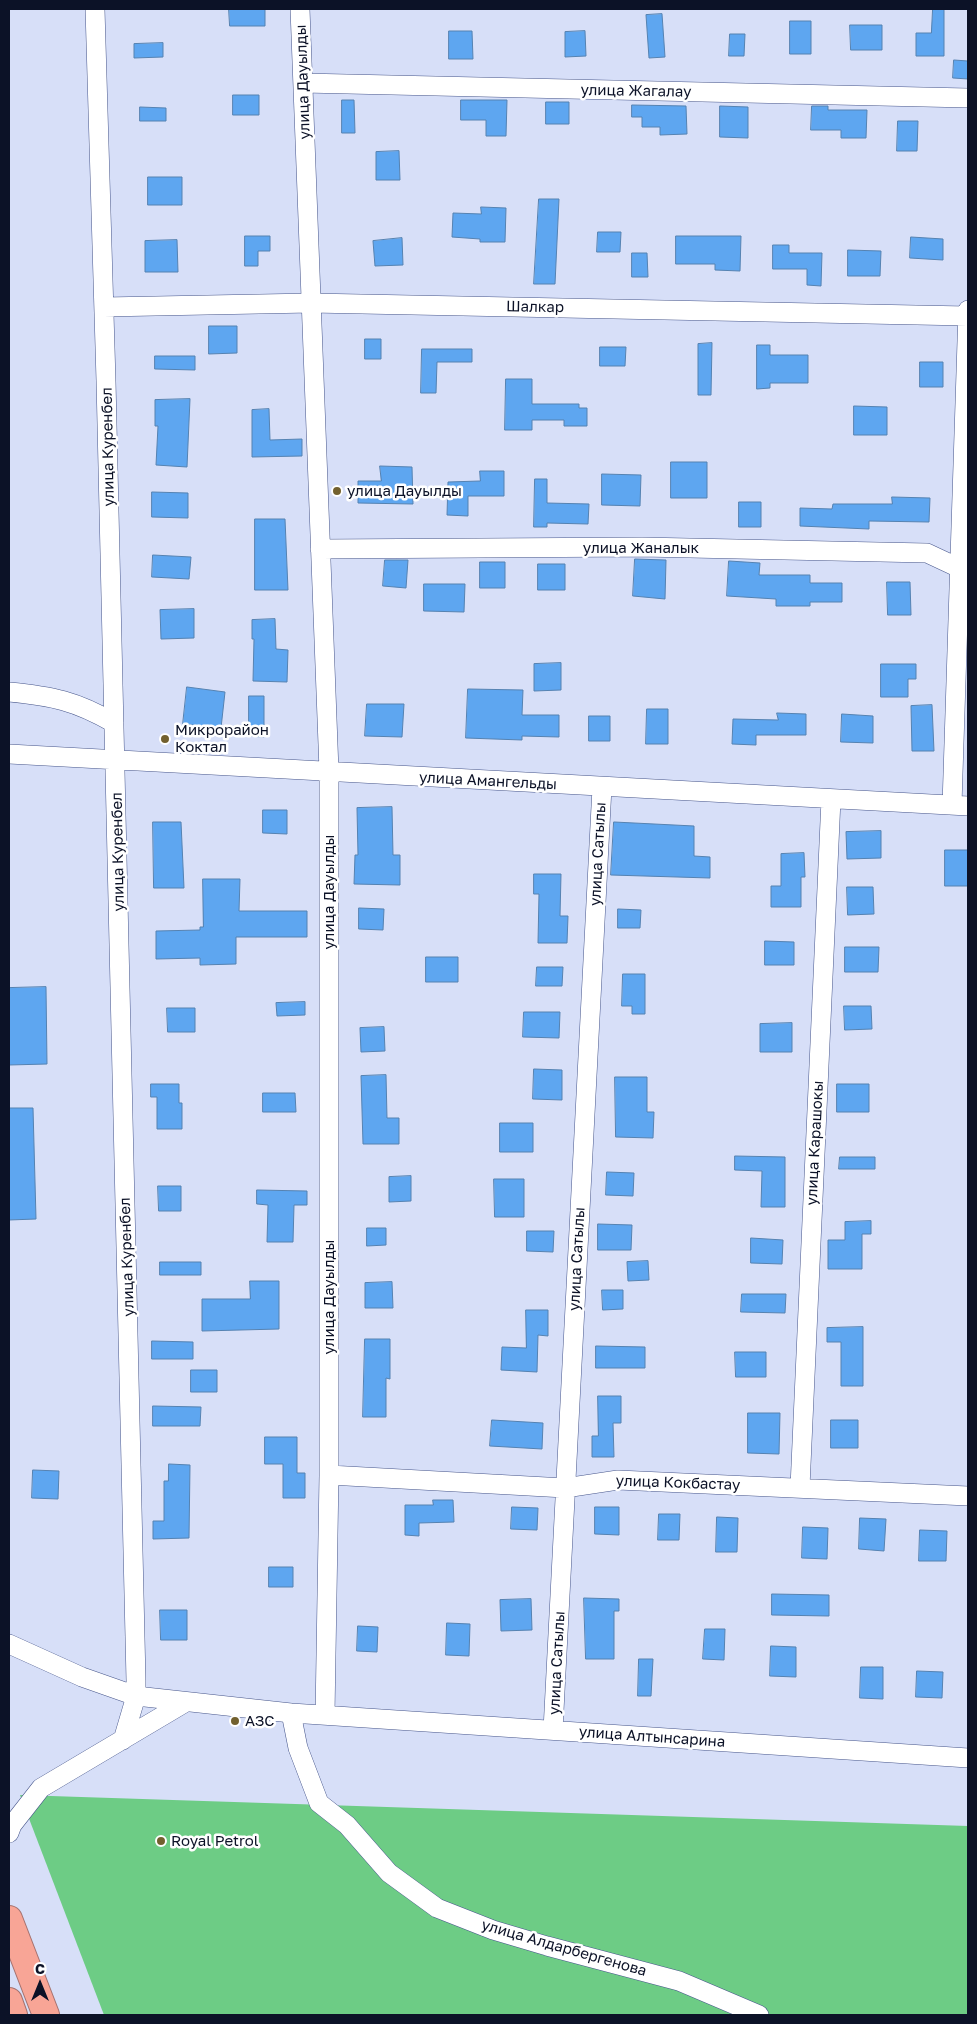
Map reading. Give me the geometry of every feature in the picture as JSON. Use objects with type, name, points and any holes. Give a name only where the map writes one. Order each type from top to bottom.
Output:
[{"type":"highway","points":[[9,1918],[45,2015]]},
{"type":"highway","points":[[9,2001],[14,2015]]},
{"type":"street","name":"улица Куренбел","points":[[95,9],[104,307],[136,1696],[123,1740]]},
{"type":"street","name":"улица Дауылды","points":[[300,9],[329,771],[329,1475],[325,1715]]},
{"type":"street","name":"улица Жагалау","points":[[303,83],[968,98]]},
{"type":"street","name":"Шалкар","points":[[104,307],[311,303],[968,315]]},
{"type":"street","points":[[960,805],[959,568],[968,315]]},
{"type":"street","name":"улица Жаналык","points":[[320,549],[642,547],[927,553],[959,568]]},
{"type":"street","points":[[9,692],[59,698],[90,709],[114,723]]},
{"type":"street","name":"улица Амангельды","points":[[9,754],[960,805]]},
{"type":"street","name":"улица Сатылы","points":[[553,1730],[602,787]]},
{"type":"street","name":"улица Карашокы","points":[[800,1487],[830,799]]},
{"type":"street","name":"улица Кокбастау","points":[[329,1475],[565,1488],[618,1480],[968,1496]]},
{"type":"street","name":"улица Алтынсарина","points":[[9,1644],[82,1677],[136,1696],[186,1702],[325,1715],[968,1758]]},
{"type":"street","points":[[9,1833],[12,1825],[40,1788],[186,1702]]},
{"type":"street","name":"улица Алдарбергенова","points":[[291,1712],[298,1748],[319,1803],[347,1825],[389,1873],[437,1908],[493,1930],[679,1981],[759,2015]]},
{"type":"green space","points":[[20,1795],[968,1826],[968,2015],[104,2015]]},
{"type":"building","points":[[229,9],[265,9],[265,26],[230,26]]},
{"type":"building","points":[[933,9],[944,9],[944,56],[916,56],[916,33],[931,33]]},
{"type":"building","points":[[662,14],[665,57],[649,58],[646,15]]},
{"type":"building","points":[[790,21],[811,21],[811,54],[790,54]]},
{"type":"building","points":[[850,25],[882,25],[882,50],[851,50]]},
{"type":"building","points":[[449,31],[472,31],[473,59],[449,59]]},
{"type":"building","points":[[585,31],[586,56],[565,57],[565,32]]},
{"type":"building","points":[[730,34],[745,34],[744,56],[729,56]]},
{"type":"building","points":[[163,43],[163,57],[134,58],[134,44]]},
{"type":"building","points":[[954,60],[968,61],[968,79],[953,78]]},
{"type":"building","points":[[233,95],[259,95],[259,115],[233,115]]},
{"type":"building","points":[[342,100],[354,100],[355,133],[342,133]]},
{"type":"building","points":[[461,100],[507,100],[506,136],[486,136],[486,120],[461,120]]},
{"type":"building","points":[[546,102],[569,102],[569,124],[546,124]]},
{"type":"building","points":[[632,105],[686,106],[687,134],[660,135],[660,127],[642,127],[642,117],[632,117]]},
{"type":"building","points":[[720,106],[748,107],[748,138],[720,137]]},
{"type":"building","points":[[812,106],[828,106],[828,110],[867,110],[866,138],[841,138],[841,130],[811,130]]},
{"type":"building","points":[[140,107],[166,108],[166,121],[140,121]]},
{"type":"building","points":[[898,121],[918,121],[917,151],[897,151]]},
{"type":"building","points":[[399,151],[400,180],[376,180],[376,152]]},
{"type":"building","points":[[148,177],[182,177],[182,205],[148,205]]},
{"type":"building","points":[[539,199],[559,199],[555,284],[534,284]]},
{"type":"building","points":[[481,207],[506,208],[505,242],[480,242],[480,239],[452,237],[453,213],[481,214]]},
{"type":"building","points":[[598,232],[621,232],[620,252],[597,252]]},
{"type":"building","points":[[245,236],[270,236],[270,251],[258,251],[258,266],[245,266]]},
{"type":"building","points":[[676,236],[741,236],[740,271],[715,270],[715,264],[676,264]]},
{"type":"building","points":[[911,237],[943,239],[943,260],[910,258]]},
{"type":"building","points":[[402,238],[403,265],[375,266],[373,241]]},
{"type":"building","points":[[177,240],[178,272],[145,272],[145,241]]},
{"type":"building","points":[[773,245],[789,245],[789,253],[822,253],[821,286],[807,285],[807,269],[773,269]]},
{"type":"building","points":[[848,250],[881,251],[880,276],[848,276]]},
{"type":"building","points":[[632,253],[647,253],[648,277],[632,277]]},
{"type":"building","points":[[209,326],[237,326],[237,353],[209,354]]},
{"type":"building","points":[[365,339],[381,339],[381,359],[365,359]]},
{"type":"building","points":[[712,343],[711,395],[698,395],[698,344]]},
{"type":"building","points":[[757,345],[770,345],[770,355],[808,355],[808,383],[770,383],[770,388],[757,389]]},
{"type":"building","points":[[600,347],[626,347],[625,366],[600,366]]},
{"type":"building","points":[[422,349],[472,349],[472,362],[437,362],[436,393],[421,393]]},
{"type":"building","points":[[155,356],[195,356],[195,370],[155,369]]},
{"type":"building","points":[[920,362],[943,362],[943,387],[920,387]]},
{"type":"building","points":[[506,379],[532,379],[532,404],[579,404],[579,408],[587,408],[587,426],[564,426],[564,420],[532,420],[532,430],[505,430]]},
{"type":"building","points":[[190,399],[187,467],[156,465],[158,426],[155,426],[155,400]]},
{"type":"building","points":[[854,406],[887,407],[887,435],[854,435]]},
{"type":"building","points":[[269,409],[270,440],[302,439],[302,456],[252,457],[252,410]]},
{"type":"building","points":[[671,462],[707,462],[707,498],[671,498]]},
{"type":"building","points":[[380,466],[412,467],[413,504],[358,503],[358,481],[381,481]]},
{"type":"building","points":[[480,471],[504,471],[504,496],[468,496],[468,516],[447,515],[448,482],[480,481]]},
{"type":"building","points":[[602,474],[641,475],[640,506],[602,505]]},
{"type":"building","points":[[535,479],[547,479],[547,503],[589,504],[588,524],[547,523],[547,527],[534,527]]},
{"type":"building","points":[[152,492],[188,493],[188,518],[152,517]]},
{"type":"building","points":[[892,497],[930,498],[929,522],[869,521],[869,529],[800,526],[800,508],[832,509],[833,504],[892,504]]},
{"type":"building","points":[[739,502],[761,502],[761,527],[739,527]]},
{"type":"building","points":[[255,519],[285,519],[288,590],[255,590]]},
{"type":"building","points":[[153,555],[191,557],[189,579],[152,577]]},
{"type":"building","points":[[635,559],[666,560],[665,599],[633,596]]},
{"type":"building","points":[[385,560],[408,560],[406,588],[383,586]]},
{"type":"building","points":[[729,561],[760,563],[759,575],[810,575],[810,583],[842,583],[842,602],[810,602],[810,606],[776,606],[776,599],[727,596]]},
{"type":"building","points":[[480,562],[505,562],[505,588],[480,588]]},
{"type":"building","points":[[538,564],[565,564],[565,590],[538,590]]},
{"type":"building","points":[[887,582],[910,582],[911,615],[888,615]]},
{"type":"building","points":[[424,584],[465,584],[464,612],[424,611]]},
{"type":"building","points":[[194,609],[194,638],[161,639],[160,610]]},
{"type":"building","points":[[275,619],[276,649],[288,650],[287,682],[253,681],[254,639],[252,639],[252,620]]},
{"type":"building","points":[[561,663],[561,690],[534,691],[534,664]]},
{"type":"building","points":[[881,664],[916,664],[916,679],[908,679],[908,697],[881,697]]},
{"type":"building","points":[[187,687],[225,692],[221,728],[183,724]]},
{"type":"building","points":[[468,689],[523,690],[522,715],[559,715],[559,737],[522,736],[522,740],[466,738]]},
{"type":"building","points":[[249,696],[264,696],[264,737],[249,736]]},
{"type":"building","points":[[367,704],[404,704],[402,737],[365,736]]},
{"type":"building","points":[[932,705],[934,751],[912,751],[911,706]]},
{"type":"building","points":[[647,709],[668,709],[668,744],[646,744]]},
{"type":"building","points":[[777,713],[806,714],[806,735],[756,735],[756,745],[732,744],[733,719],[778,720]]},
{"type":"building","points":[[842,714],[873,716],[873,743],[841,742]]},
{"type":"building","points":[[589,716],[610,716],[610,741],[589,741]]},
{"type":"building","points":[[392,807],[393,855],[400,855],[400,885],[354,884],[355,855],[358,855],[357,808]]},
{"type":"building","points":[[263,810],[287,810],[287,834],[263,833]]},
{"type":"building","points":[[153,822],[181,822],[184,888],[154,888]]},
{"type":"building","points":[[614,822],[694,826],[694,856],[710,857],[710,878],[611,875]]},
{"type":"building","points":[[881,831],[881,858],[847,859],[846,832]]},
{"type":"building","points":[[945,850],[968,850],[968,886],[945,886]]},
{"type":"building","points":[[804,853],[805,877],[801,877],[801,907],[771,907],[771,886],[781,886],[781,854]]},
{"type":"building","points":[[534,874],[561,874],[560,916],[568,916],[567,943],[538,943],[539,894],[534,894]]},
{"type":"building","points":[[203,879],[240,879],[239,911],[307,911],[307,937],[236,937],[236,964],[200,965],[200,958],[156,959],[156,931],[200,930],[200,927],[203,927]]},
{"type":"building","points":[[847,887],[873,887],[874,914],[848,915]]},
{"type":"building","points":[[359,908],[384,909],[383,930],[359,929]]},
{"type":"building","points":[[618,909],[641,910],[640,928],[618,928]]},
{"type":"building","points":[[765,941],[794,942],[794,965],[765,965]]},
{"type":"building","points":[[845,947],[879,947],[878,972],[845,972]]},
{"type":"building","points":[[426,957],[458,957],[458,982],[426,982]]},
{"type":"building","points":[[537,967],[563,967],[562,986],[536,986]]},
{"type":"building","points":[[623,974],[645,974],[645,1014],[632,1014],[632,1006],[622,1006]]},
{"type":"building","points":[[46,987],[47,1064],[9,1065],[9,988]]},
{"type":"building","points":[[305,1002],[305,1015],[277,1016],[276,1003]]},
{"type":"building","points":[[844,1006],[871,1006],[872,1029],[845,1030]]},
{"type":"building","points":[[167,1008],[195,1008],[195,1032],[168,1032]]},
{"type":"building","points":[[524,1012],[560,1012],[559,1038],[523,1037]]},
{"type":"building","points":[[792,1023],[792,1052],[760,1052],[760,1024]]},
{"type":"building","points":[[384,1027],[385,1051],[361,1052],[360,1028]]},
{"type":"building","points":[[534,1069],[562,1070],[562,1100],[533,1099]]},
{"type":"building","points":[[386,1075],[387,1118],[399,1118],[399,1144],[363,1144],[361,1076]]},
{"type":"building","points":[[615,1077],[647,1077],[647,1112],[654,1112],[653,1138],[616,1137]]},
{"type":"building","points":[[151,1084],[179,1084],[179,1103],[182,1103],[182,1129],[157,1129],[157,1097],[151,1097]]},
{"type":"building","points":[[837,1084],[869,1084],[869,1112],[837,1112]]},
{"type":"building","points":[[263,1093],[295,1093],[296,1112],[263,1112]]},
{"type":"building","points":[[9,1108],[33,1108],[36,1219],[9,1220]]},
{"type":"building","points":[[500,1123],[533,1123],[533,1152],[500,1152]]},
{"type":"building","points":[[735,1156],[785,1157],[785,1207],[761,1207],[762,1171],[735,1170]]},
{"type":"building","points":[[840,1157],[875,1157],[875,1169],[839,1169]]},
{"type":"building","points":[[607,1172],[634,1173],[633,1196],[606,1195]]},
{"type":"building","points":[[411,1176],[411,1201],[389,1202],[389,1177]]},
{"type":"building","points":[[494,1179],[524,1179],[524,1217],[495,1217]]},
{"type":"building","points":[[158,1186],[181,1186],[181,1211],[159,1211]]},
{"type":"building","points":[[257,1190],[307,1191],[307,1205],[294,1205],[293,1242],[267,1242],[268,1205],[257,1204]]},
{"type":"building","points":[[871,1221],[871,1234],[862,1234],[862,1269],[828,1269],[828,1240],[845,1240],[845,1222]]},
{"type":"building","points":[[598,1224],[632,1225],[631,1250],[598,1250]]},
{"type":"building","points":[[367,1228],[386,1228],[386,1245],[367,1246]]},
{"type":"building","points":[[527,1231],[554,1231],[553,1252],[527,1251]]},
{"type":"building","points":[[751,1238],[783,1240],[782,1264],[751,1263]]},
{"type":"building","points":[[648,1261],[649,1280],[628,1281],[627,1262]]},
{"type":"building","points":[[160,1262],[201,1262],[201,1275],[160,1275]]},
{"type":"building","points":[[250,1281],[279,1281],[279,1329],[202,1331],[202,1299],[250,1299]]},
{"type":"building","points":[[392,1282],[393,1308],[365,1308],[365,1283]]},
{"type":"building","points":[[602,1290],[623,1290],[623,1309],[603,1310]]},
{"type":"building","points":[[742,1294],[786,1294],[785,1313],[741,1312]]},
{"type":"building","points":[[526,1310],[548,1310],[548,1336],[538,1335],[537,1372],[501,1370],[502,1347],[526,1348]]},
{"type":"building","points":[[863,1327],[863,1386],[841,1386],[841,1342],[827,1342],[827,1328]]},
{"type":"building","points":[[365,1339],[390,1339],[390,1379],[386,1378],[386,1417],[363,1417]]},
{"type":"building","points":[[152,1341],[193,1342],[193,1359],[152,1359]]},
{"type":"building","points":[[596,1346],[645,1347],[645,1368],[596,1368]]},
{"type":"building","points":[[735,1352],[766,1352],[766,1377],[736,1377]]},
{"type":"building","points":[[191,1370],[217,1370],[217,1392],[191,1392]]},
{"type":"building","points":[[598,1396],[621,1396],[621,1423],[613,1423],[614,1457],[592,1457],[592,1436],[598,1436]]},
{"type":"building","points":[[153,1406],[201,1407],[200,1426],[153,1426]]},
{"type":"building","points":[[748,1413],[780,1413],[779,1454],[748,1453]]},
{"type":"building","points":[[492,1420],[543,1423],[542,1449],[490,1446]]},
{"type":"building","points":[[831,1420],[858,1420],[858,1448],[831,1448]]},
{"type":"building","points":[[265,1437],[297,1437],[297,1473],[305,1473],[305,1498],[283,1498],[283,1464],[265,1464]]},
{"type":"building","points":[[169,1464],[190,1465],[189,1538],[153,1539],[153,1521],[164,1521],[164,1481],[168,1481]]},
{"type":"building","points":[[33,1470],[59,1471],[58,1499],[32,1498]]},
{"type":"building","points":[[433,1500],[453,1500],[454,1522],[419,1523],[419,1536],[405,1535],[405,1505],[433,1505]]},
{"type":"building","points":[[512,1507],[538,1508],[537,1530],[511,1529]]},
{"type":"building","points":[[595,1507],[619,1507],[619,1535],[595,1534]]},
{"type":"building","points":[[659,1514],[680,1514],[679,1540],[658,1540]]},
{"type":"building","points":[[717,1517],[738,1518],[737,1552],[716,1552]]},
{"type":"building","points":[[860,1518],[886,1519],[884,1551],[859,1549]]},
{"type":"building","points":[[803,1527],[828,1528],[827,1559],[802,1558]]},
{"type":"building","points":[[920,1530],[947,1531],[946,1561],[919,1561]]},
{"type":"building","points":[[269,1567],[293,1567],[293,1587],[269,1587]]},
{"type":"building","points":[[772,1594],[829,1595],[829,1616],[772,1615]]},
{"type":"building","points":[[584,1598],[619,1599],[619,1611],[614,1611],[614,1659],[586,1659]]},
{"type":"building","points":[[531,1599],[532,1630],[501,1631],[500,1600]]},
{"type":"building","points":[[160,1610],[187,1610],[187,1640],[161,1640]]},
{"type":"building","points":[[447,1623],[470,1624],[469,1656],[446,1655]]},
{"type":"building","points":[[358,1626],[378,1627],[377,1652],[357,1651]]},
{"type":"building","points":[[705,1629],[725,1629],[724,1660],[703,1659]]},
{"type":"building","points":[[771,1646],[796,1647],[796,1677],[770,1676]]},
{"type":"building","points":[[639,1659],[653,1659],[651,1696],[638,1696]]},
{"type":"building","points":[[861,1667],[883,1667],[883,1699],[860,1698]]},
{"type":"building","points":[[917,1671],[943,1672],[942,1698],[916,1697]]},
{"type":"place","name":"улица Дауылды","points":[[337,491]]},
{"type":"place","name":"Микрорайон Коктал","points":[[165,739]]},
{"type":"place","name":"АЗС","points":[[235,1721]]},
{"type":"place","name":"Royal Petrol","points":[[161,1841]]}]
